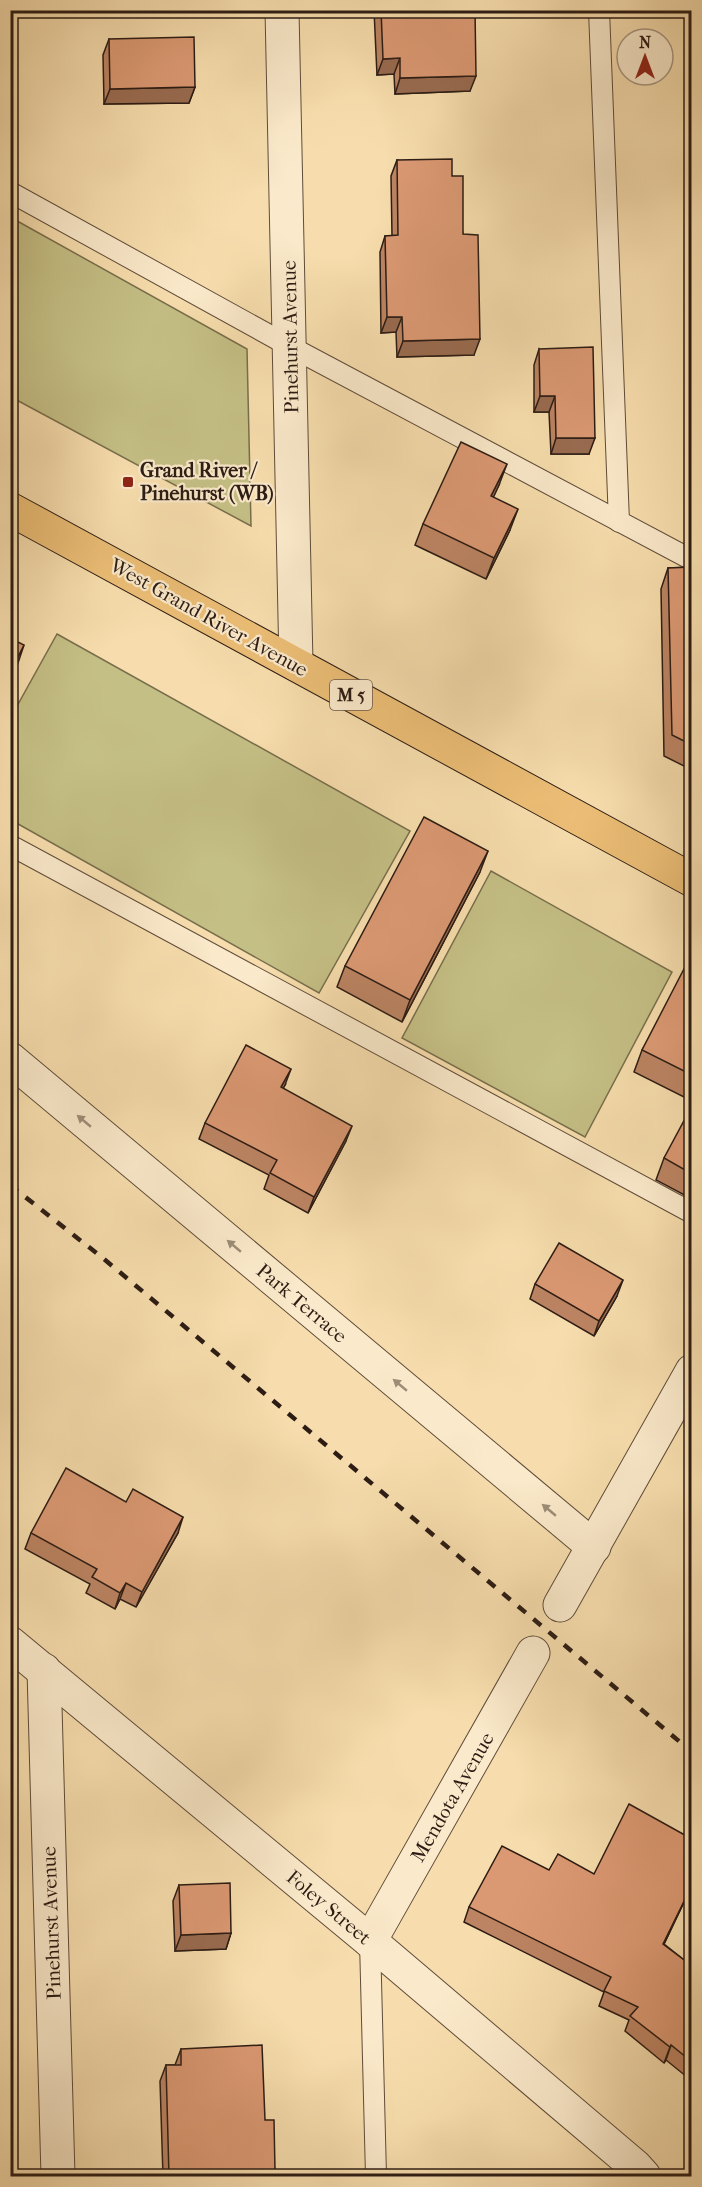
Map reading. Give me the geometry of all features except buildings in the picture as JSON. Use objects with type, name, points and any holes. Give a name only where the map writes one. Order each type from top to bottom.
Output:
[{"type":"main road","name":"West Grand River Avenue","points":[[10,509],[692,880]]},
{"type":"street","name":"Pinehurst Avenue","points":[[282,10],[296,664]]},
{"type":"street","name":"Park Terrace","points":[[10,1059],[594,1547]]},
{"type":"street","points":[[560,1605],[692,1371]]},
{"type":"street","name":"Foley Street","points":[[10,1643],[370,1941],[644,2176]]},
{"type":"street","name":"Mendota Avenue","points":[[370,1941],[533,1653]]},
{"type":"street","name":"Pinehurst Avenue","points":[[44,1670],[58,2176]]},
{"type":"lane","points":[[598,10],[619,522]]},
{"type":"lane","points":[[10,192],[291,347],[692,560]]},
{"type":"lane","points":[[10,845],[692,1213]]},
{"type":"lane","points":[[370,1941],[376,2176]]},
{"type":"shaded area","points":[[10,217],[247,349],[251,526],[11,397]]},
{"type":"shaded area","points":[[57,634],[410,831],[319,993],[11,820],[11,717]]},
{"type":"shaded area","points":[[491,871],[672,972],[585,1137],[402,1038]]},
{"type":"railway","points":[[10,1185],[104,1259],[692,1752]]},
{"type":"place","name":"Grand River / Pinehurst (WB)","points":[[128,482]]}]
